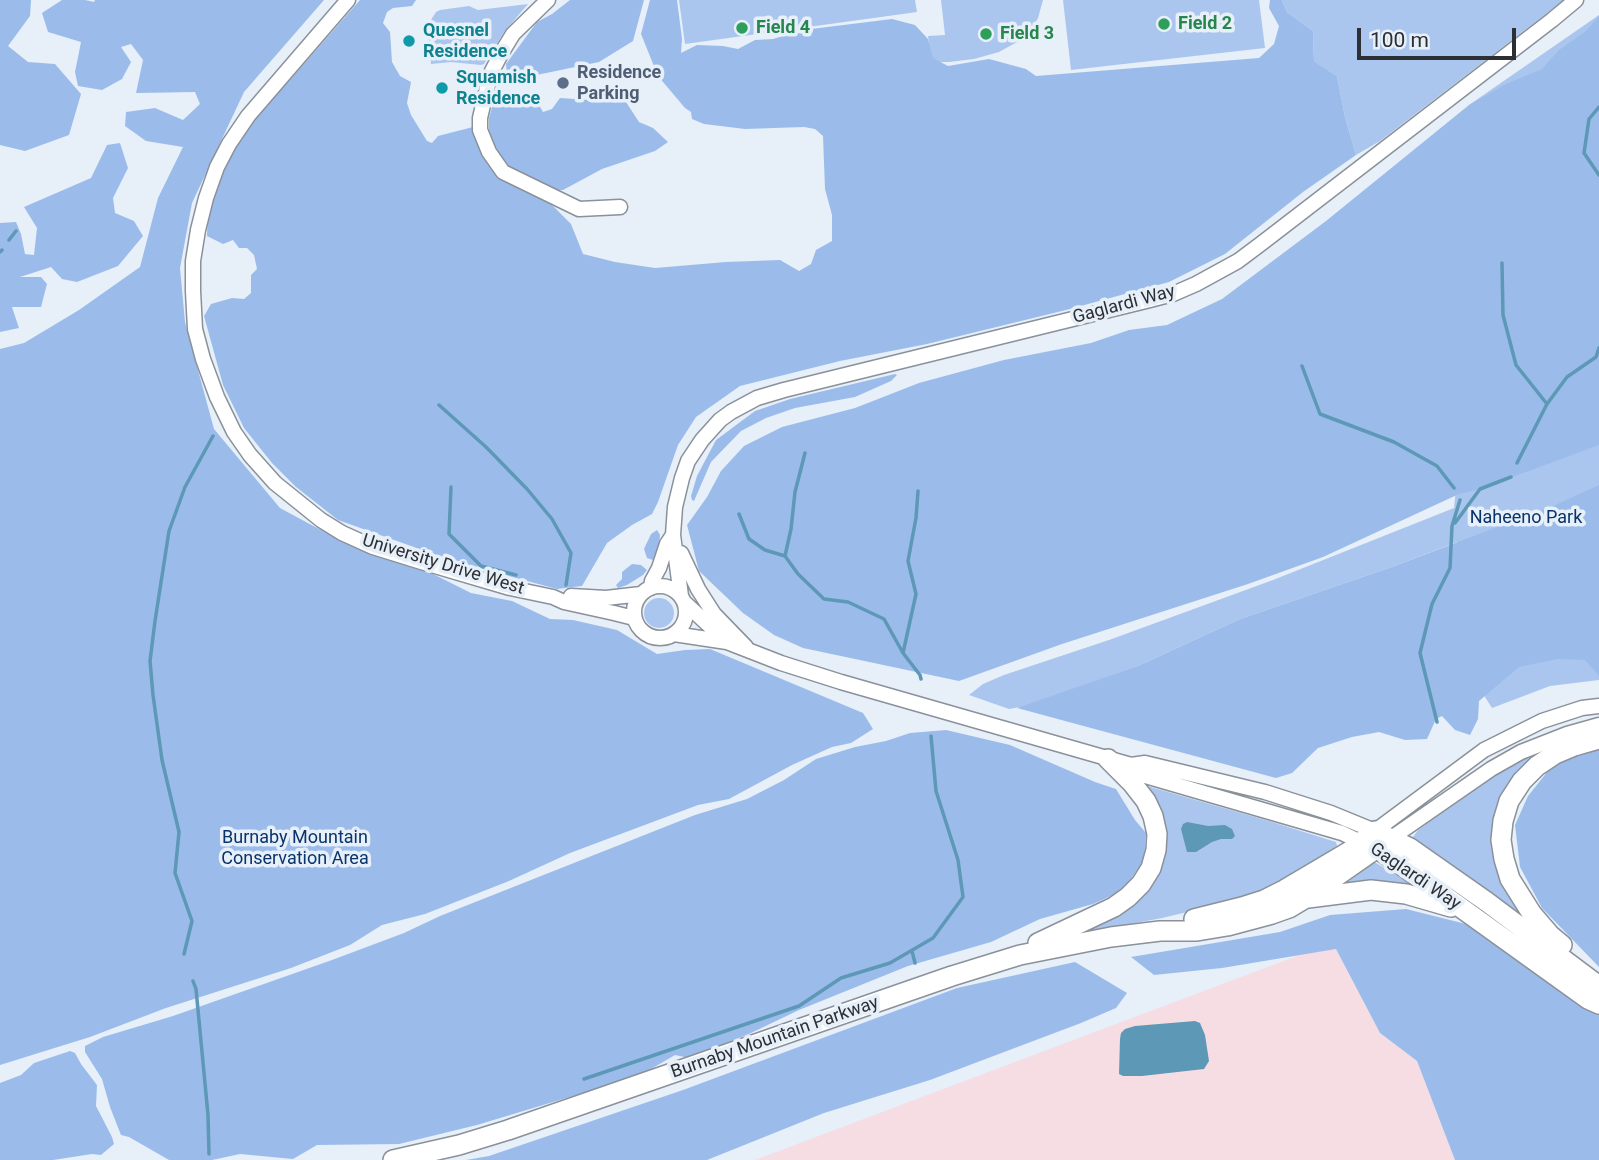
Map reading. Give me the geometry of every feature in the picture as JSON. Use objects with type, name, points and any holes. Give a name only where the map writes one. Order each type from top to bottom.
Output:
[{"type":"main road","points":[[1596,984],[1588,967],[1550,935],[1532,914],[1510,879],[1501,840],[1509,801],[1522,781],[1537,766],[1555,754],[1599,739]]},
{"type":"main road","points":[[1020,955],[1048,938],[1114,907],[1141,884],[1152,868],[1157,834],[1153,816],[1146,801],[1132,783],[1108,759]]},
{"type":"main road","name":"Burnaby Mountain Parkway","points":[[393,1160],[459,1145],[546,1118],[1020,955],[1160,931],[1197,931],[1272,914],[1304,899],[1357,863],[1375,840]]},
{"type":"main road","name":"Burnaby Mountain Parkway","points":[[1160,931],[1264,900],[1350,851],[1375,840]]},
{"type":"main road","name":"Gaglardi Way","points":[[1375,840],[1407,869],[1588,999],[1599,1004]]},
{"type":"main road","name":"Gaglardi Way","points":[[1375,840],[1410,848],[1596,984]]},
{"type":"main road","points":[[1304,899],[1371,890],[1393,891],[1467,912]]},
{"type":"street","name":"University Drive West","points":[[348,0],[247,116],[217,167],[206,198],[193,261],[192,291],[195,329],[217,397],[234,432],[275,483],[321,520],[342,533],[373,547],[510,587],[634,618]]},
{"type":"street","points":[[548,0],[513,34],[492,71],[480,118],[480,130],[489,152],[503,172],[579,209],[620,207]]},
{"type":"street","name":"Gaglardi Way","points":[[727,642],[683,600],[673,535],[676,507],[688,461],[720,420],[757,398],[784,390],[1150,300],[1196,284],[1262,243],[1578,1]]},
{"type":"street","points":[[673,535],[698,589],[714,614],[750,651]]},
{"type":"street","name":"Gaglardi Way","points":[[646,591],[673,535]]},
{"type":"street","points":[[667,587],[683,600],[687,612],[685,620],[681,628],[667,637],[659,638],[643,632],[634,618],[634,605],[646,591],[667,587]]},
{"type":"street","name":"University Drive West","points":[[553,597],[566,595],[606,598],[646,591]]},
{"type":"street","name":"Gaglardi Way","points":[[674,634],[727,642],[841,682],[1131,765],[1142,775],[1330,830],[1375,840]]},
{"type":"street","points":[[1375,840],[1403,808],[1493,746],[1542,721],[1582,708],[1599,706]]},
{"type":"street","points":[[1375,840],[1521,752],[1599,725]]},
{"type":"shaded area","points":[[1187,822],[1208,826],[1225,825],[1232,829],[1235,836],[1232,839],[1212,842],[1196,852],[1187,852],[1181,829]]},
{"type":"shaded area","points":[[1336,949],[1380,1033],[1417,1061],[1455,1160],[755,1160],[1302,954]]},
{"type":"shaded area","points":[[1195,1021],[1200,1023],[1205,1035],[1209,1061],[1204,1069],[1142,1076],[1119,1074],[1120,1039],[1125,1029]]},
{"type":"green space","points":[[0,0],[31,0],[30,16],[8,46],[28,62],[55,64],[81,94],[69,135],[25,151],[0,145]]},
{"type":"green space","name":"Burnaby Mountain Conservation Area","points":[[62,0],[324,0],[244,92],[192,203],[180,268],[185,322],[214,429],[280,508],[343,542],[415,565],[471,593],[512,601],[550,619],[573,620],[617,630],[657,654],[710,649],[863,713],[873,729],[851,743],[832,747],[792,765],[729,799],[698,805],[570,853],[509,881],[425,914],[382,925],[350,945],[291,968],[0,1065],[0,349],[24,343],[79,310],[140,267],[158,198],[183,147],[146,141],[125,126],[126,112],[155,108],[183,120],[200,104],[195,92],[136,93],[143,60],[131,44],[121,47],[131,62],[122,79],[102,90],[78,86],[75,72],[81,42],[48,32],[42,13]]},
{"type":"green space","points":[[360,0],[416,0],[412,6],[393,8],[387,12],[383,23],[390,32],[392,62],[400,76],[411,82],[407,103],[411,115],[427,141],[432,143],[438,136],[473,127],[479,136],[483,156],[534,187],[571,224],[583,254],[615,262],[655,268],[780,260],[799,271],[811,264],[816,250],[832,241],[832,215],[825,189],[823,136],[815,129],[804,127],[745,129],[704,124],[692,119],[691,112],[658,76],[641,34],[650,0],[677,0],[681,53],[697,45],[738,49],[755,40],[773,39],[803,30],[892,19],[915,25],[928,39],[933,58],[948,66],[989,59],[1026,69],[1036,76],[1259,58],[1274,44],[1279,26],[1269,8],[1270,0],[1282,0],[1287,12],[1313,31],[1314,61],[1337,76],[1356,155],[1303,192],[1225,254],[1169,282],[927,344],[840,361],[740,386],[696,417],[678,445],[652,514],[607,543],[582,586],[557,589],[453,561],[338,520],[296,487],[272,463],[244,428],[223,385],[204,316],[211,304],[232,298],[244,299],[251,293],[251,275],[257,269],[254,255],[247,248],[239,248],[233,240],[223,244],[207,236],[208,206],[227,160],[257,114]]},
{"type":"green space","points":[[570,0],[644,0],[633,41],[599,62],[527,77],[507,75],[506,64],[537,22]]},
{"type":"green space","name":"Field 4","points":[[679,0],[915,0],[917,12],[685,44]]},
{"type":"green space","name":"Field 3","points":[[941,0],[1043,0],[1033,27],[1019,41],[999,52],[974,59],[931,62],[928,36],[945,35]]},
{"type":"green space","name":"Field 2","points":[[1063,0],[1259,0],[1265,48],[1071,70]]},
{"type":"green space","points":[[1282,0],[1564,0],[1380,141],[1356,155],[1337,76],[1314,61],[1313,31],[1287,12]]},
{"type":"green space","points":[[528,4],[504,32],[484,64],[431,64],[427,26],[436,12],[469,6],[478,10]]},
{"type":"green space","name":"Naheeno Park","points":[[1599,15],[1599,680],[1550,686],[1492,708],[1476,683],[1457,542],[1240,619],[1140,665],[1026,706],[1009,709],[969,695],[983,684],[1004,675],[1273,580],[1454,508],[1469,105]]},
{"type":"green space","points":[[1599,16],[1599,445],[1480,489],[1459,494],[1323,557],[959,681],[803,648],[774,635],[743,613],[699,571],[687,525],[721,471],[744,446],[782,427],[855,408],[919,383],[1004,360],[1091,343],[1129,330],[1167,325],[1222,299],[1326,221],[1469,105],[1506,84],[1542,69],[1559,50],[1586,31]]},
{"type":"green space","points":[[617,94],[626,102],[639,122],[653,128],[668,142],[655,151],[602,169],[563,190],[546,191],[500,161],[489,134],[489,118],[493,104],[499,98],[539,105],[543,112],[552,109],[560,98],[590,100]]},
{"type":"green space","points":[[120,143],[128,168],[113,198],[115,213],[134,221],[143,236],[118,266],[77,282],[62,279],[51,267],[20,277],[41,277],[47,284],[41,307],[12,307],[19,328],[0,332],[0,223],[16,222],[25,254],[34,255],[37,228],[24,207],[91,178],[107,145]]},
{"type":"green space","points":[[897,375],[891,381],[855,397],[795,408],[766,418],[741,431],[711,462],[694,501],[692,500],[697,476],[716,440],[755,411],[790,399]]},
{"type":"green space","points":[[1599,485],[1599,676],[1585,660],[1558,659],[1519,667],[1479,701],[1478,719],[1470,735],[1455,730],[1442,716],[1436,719],[1427,739],[1405,740],[1379,732],[1352,737],[1318,748],[1292,773],[1276,778],[1017,708],[1140,665],[1240,619],[1389,568],[1553,506]]},
{"type":"green space","points":[[657,530],[660,535],[659,545],[653,560],[647,558],[644,549],[651,534]]},
{"type":"green space","points":[[632,564],[641,565],[647,570],[627,585],[618,588],[616,585],[622,579],[622,572]]},
{"type":"green space","points":[[659,598],[670,602],[674,613],[670,624],[659,628],[648,624],[644,613],[648,602]]},
{"type":"green space","points":[[946,730],[1010,745],[1116,789],[1146,833],[1144,860],[1128,883],[1113,895],[1093,904],[1040,919],[991,942],[908,966],[689,1058],[675,1055],[639,1076],[477,1125],[399,1144],[317,1145],[293,1159],[240,1154],[212,1160],[169,1160],[121,1135],[102,1079],[85,1052],[85,1046],[103,1037],[173,1016],[332,960],[695,815],[747,799],[784,780],[816,759],[910,733]]},
{"type":"green space","points":[[1559,743],[1499,807],[1526,920],[1413,837],[1418,830],[1491,778],[1528,756]]},
{"type":"green space","points":[[1599,746],[1599,967],[1542,908],[1520,867],[1515,825],[1528,796],[1552,766]]},
{"type":"green space","points":[[1140,784],[1336,842],[1337,846],[1291,876],[1243,897],[1162,918],[1066,936],[1094,921],[1158,855]]},
{"type":"green space","points":[[1376,863],[1418,887],[1345,884]]},
{"type":"green space","points":[[1406,909],[1466,924],[1599,1015],[1599,1160],[1455,1160],[1417,1061],[1380,1033],[1336,949],[1222,968],[1154,975],[1131,957],[1280,932],[1330,915]]},
{"type":"green space","points":[[1075,962],[1127,993],[1116,1008],[930,1080],[824,1113],[707,1160],[466,1160],[489,1156],[683,1090],[957,988]]},
{"type":"green space","points":[[70,1051],[75,1053],[97,1085],[96,1106],[114,1144],[101,1155],[53,1160],[0,1160],[0,1083],[21,1075],[34,1063]]},
{"type":"waterway","points":[[1599,107],[1589,119],[1584,153],[1599,175]]},
{"type":"waterway","points":[[9,240],[16,231]]},
{"type":"waterway","points":[[1502,263],[1503,315],[1516,365],[1547,404]]},
{"type":"waterway","points":[[1517,463],[1547,404],[1567,377],[1596,357],[1599,348]]},
{"type":"waterway","points":[[1302,366],[1320,414],[1394,442],[1437,466],[1454,488]]},
{"type":"waterway","points":[[439,405],[486,447],[552,519],[571,553],[566,585]]},
{"type":"waterway","points":[[184,954],[192,921],[175,873],[179,832],[162,760],[150,661],[169,531],[185,487],[213,436]]},
{"type":"waterway","points":[[785,556],[795,492],[805,453]]},
{"type":"waterway","points":[[1455,523],[1480,489],[1511,477]]},
{"type":"waterway","points":[[451,487],[449,534],[481,566],[516,575]]},
{"type":"waterway","points":[[903,653],[916,594],[908,561],[918,491]]},
{"type":"waterway","points":[[1437,722],[1420,653],[1432,604],[1450,568],[1452,526],[1460,500]]},
{"type":"waterway","points":[[739,514],[749,539],[765,550],[785,556],[798,574],[824,599],[848,602],[884,619],[921,679]]},
{"type":"waterway","points":[[584,1079],[799,1006],[841,978],[890,963],[933,938],[963,897],[958,860],[936,791],[931,736]]},
{"type":"waterway","points":[[912,951],[915,963]]},
{"type":"waterway","points":[[193,981],[208,1115],[209,1154]]},
{"type":"place","name":"Field 2","points":[[1164,24]]},
{"type":"place","name":"Field 4","points":[[742,28]]},
{"type":"place","name":"Field 3","points":[[986,34]]},
{"type":"place","name":"Quesnel Residence","points":[[409,41]]},
{"type":"place","name":"Residence Parking","points":[[563,83]]},
{"type":"place","name":"Squamish Residence","points":[[442,88]]}]
